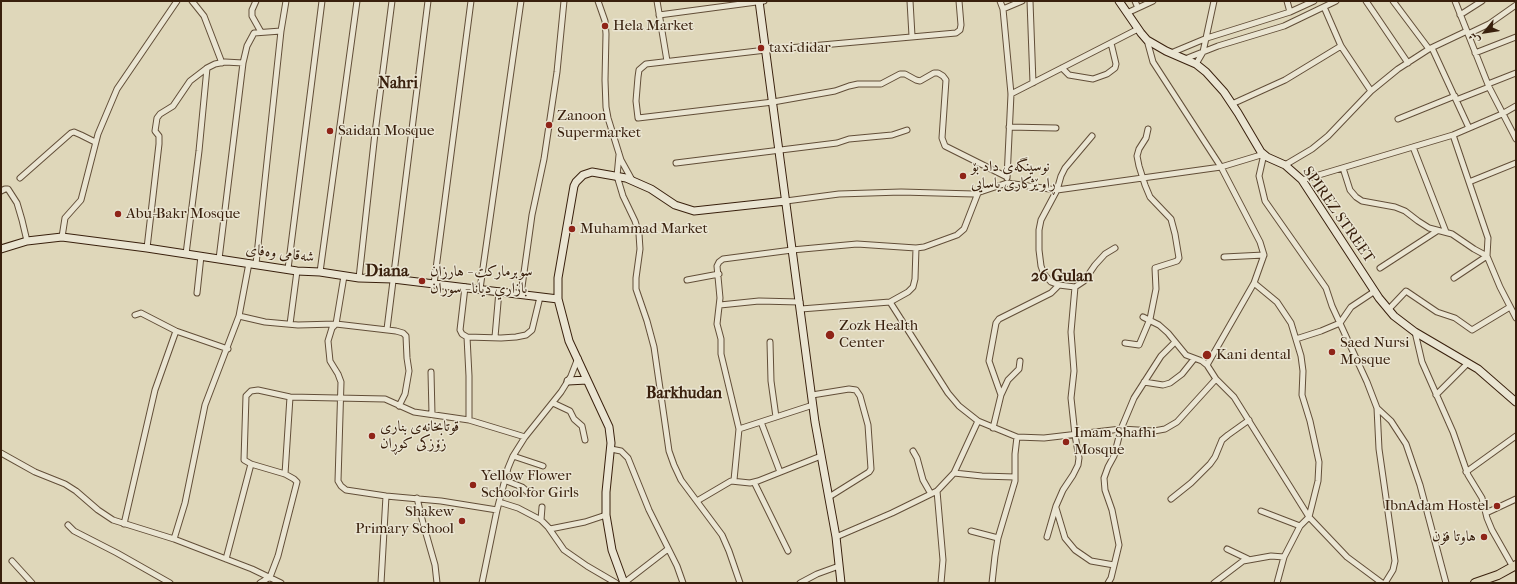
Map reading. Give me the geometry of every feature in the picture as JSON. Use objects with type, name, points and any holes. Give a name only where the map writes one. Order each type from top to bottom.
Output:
[{"type":"main road","points":[[1475,583],[1498,576],[1515,566]]},
{"type":"street","points":[[62,237],[65,218],[81,200],[95,142],[117,89],[177,1]]},
{"type":"street","points":[[192,1],[204,16],[222,63]]},
{"type":"street","points":[[256,1],[252,10],[252,16],[260,32]]},
{"type":"street","points":[[174,539],[185,503],[205,405],[228,349],[239,316],[252,264],[286,1]]},
{"type":"street","points":[[288,269],[322,1]]},
{"type":"street","points":[[320,272],[357,1]]},
{"type":"street","points":[[360,278],[375,133],[392,1]]},
{"type":"street","points":[[386,330],[428,1]]},
{"type":"street","points":[[434,284],[471,1]]},
{"type":"street","points":[[480,289],[521,1]]},
{"type":"street","points":[[521,294],[532,215],[544,158],[557,72],[564,1]]},
{"type":"street","points":[[598,1],[605,21],[606,34],[606,107],[619,155],[632,180]]},
{"type":"street","points":[[657,1],[667,62]]},
{"type":"street","points":[[659,15],[761,1],[766,50],[813,406],[836,537],[841,583]]},
{"type":"street","points":[[910,1],[912,36]]},
{"type":"street","points":[[960,1],[961,25],[960,30],[956,33],[766,50],[646,64],[639,70],[636,101],[638,118],[773,102],[835,91],[858,84],[881,84],[900,74],[905,74],[920,81],[934,73],[938,73],[946,80],[942,138],[946,146],[1007,177]]},
{"type":"street","points":[[1000,1],[1003,9],[1011,94],[1007,183]]},
{"type":"street","points":[[1003,9],[1022,1]]},
{"type":"street","points":[[1030,1],[1033,83]]},
{"type":"street","name":"SPIREZ STREET","points":[[1119,1],[1138,29],[1148,40],[1171,53],[1196,64],[1215,82],[1232,104],[1258,148],[1264,154],[1285,165],[1302,180],[1388,310],[1415,332],[1468,363],[1486,376],[1516,402]]},
{"type":"street","points":[[1135,1],[1138,8]]},
{"type":"street","points":[[1127,13],[1153,1]]},
{"type":"street","points":[[1196,64],[1203,52],[1214,1]]},
{"type":"street","points":[[1287,1],[1290,12]]},
{"type":"street","points":[[1171,53],[1206,38],[1290,12],[1314,1]]},
{"type":"street","points":[[1186,59],[1203,52],[1284,26],[1336,1]]},
{"type":"street","points":[[1366,1],[1408,63]]},
{"type":"street","points":[[1393,1],[1430,49],[1456,98],[1469,128]]},
{"type":"street","points":[[1455,1],[1488,85],[1516,139]]},
{"type":"street","points":[[1460,15],[1482,1]]},
{"type":"street","points":[[1285,165],[1312,149],[1328,136],[1371,91],[1408,63],[1430,49],[1467,32],[1489,24],[1516,5]]},
{"type":"street","points":[[1324,7],[1342,46],[1371,91]]},
{"type":"street","points":[[1011,94],[1138,29]]},
{"type":"street","points":[[219,259],[243,63],[247,46],[254,33],[281,32]]},
{"type":"street","points":[[1475,53],[1516,37]]},
{"type":"street","points":[[1148,40],[1153,62],[1221,167],[1260,242],[1264,255],[1254,284],[1207,365]]},
{"type":"street","points":[[1062,68],[1070,74],[1093,79],[1107,74],[1115,68],[1116,64],[1111,43]]},
{"type":"street","points":[[1232,104],[1286,80],[1342,46]]},
{"type":"street","points":[[147,248],[159,144],[159,136],[155,131],[157,118],[160,114],[173,106],[190,81],[207,68],[222,63],[243,63]]},
{"type":"street","points":[[186,254],[199,151],[207,68]]},
{"type":"street","points":[[1398,119],[1456,98],[1516,73]]},
{"type":"street","points":[[1302,180],[1453,135],[1502,114],[1516,106]]},
{"type":"street","points":[[1010,127],[1056,128]]},
{"type":"street","points":[[1125,343],[1138,344],[1150,319],[1156,289],[1155,268],[1177,261],[1179,258],[1176,234],[1171,219],[1150,197],[1142,178],[1137,156],[1138,149],[1146,138],[1148,129]]},
{"type":"street","points":[[676,163],[837,143],[856,138],[892,135],[907,130]]},
{"type":"street","points":[[20,178],[71,133],[74,132],[95,142]]},
{"type":"street","points":[[1453,135],[1488,238],[1487,256],[1516,318]]},
{"type":"street","points":[[1092,136],[1065,168],[1061,176],[1057,190],[1041,220],[1038,250],[1044,274],[1052,282],[1059,285],[1075,287],[1084,281],[1105,254],[1115,248]]},
{"type":"street","points":[[1413,147],[1446,232]]},
{"type":"street","points":[[668,549],[624,583],[612,550],[606,515],[606,492],[611,449],[610,432],[607,422],[566,331],[558,299],[558,278],[574,186],[579,178],[587,173],[597,172],[632,180],[651,189],[675,206],[694,211],[839,194],[901,192],[974,194],[1007,183],[1057,190],[1221,167],[1264,154],[1259,176],[1265,201],[1326,288],[1340,323],[1358,360],[1377,408],[1379,449],[1395,561],[1393,570],[1385,583]]},
{"type":"street","points":[[619,155],[617,176],[623,196],[635,221],[639,234],[640,249],[636,289],[654,347],[669,451],[677,473],[722,535],[740,583]]},
{"type":"street","points":[[1469,182],[1516,163]]},
{"type":"street","points":[[1343,168],[1350,190],[1362,202],[1405,211],[1418,221],[1437,231],[1452,234],[1487,256]]},
{"type":"street","points":[[1,191],[5,189],[8,190],[17,203],[27,241]]},
{"type":"street","points":[[734,480],[739,429],[721,359],[721,339],[718,324],[720,305],[718,264],[723,259],[792,250],[856,244],[916,248],[935,244],[952,238],[964,229],[978,193]]},
{"type":"street","points":[[1380,268],[1437,231]]},
{"type":"street","name":"شەقامی وەفای","points":[[1,249],[27,241],[62,237],[147,248],[297,271],[320,272],[360,278],[393,279],[558,299]]},
{"type":"street","points":[[720,305],[759,301],[800,305],[890,302],[913,288],[915,280],[916,248]]},
{"type":"street","points":[[1224,257],[1264,255]]},
{"type":"street","points":[[197,293],[202,256]]},
{"type":"street","points":[[1454,278],[1487,256]]},
{"type":"street","points":[[290,324],[297,271]]},
{"type":"street","points":[[687,280],[719,274]]},
{"type":"street","points":[[344,276],[336,324],[332,328],[328,341],[330,361],[341,382],[338,481],[340,486],[346,490],[386,496],[417,498],[496,510]]},
{"type":"street","points":[[1254,284],[1277,302],[1291,323],[1301,356],[1303,371],[1302,395],[1310,421],[1319,462],[1318,481],[1309,517],[1300,526],[1284,556],[1277,583]]},
{"type":"street","points":[[1001,395],[989,361],[996,323],[1051,293],[1059,285]]},
{"type":"street","points":[[465,287],[460,330],[462,334],[467,337],[516,337],[526,335],[532,330],[540,297]]},
{"type":"street","points":[[1047,537],[1056,506],[1063,490],[1078,465],[1079,458],[1071,398],[1074,371],[1071,332],[1075,287]]},
{"type":"street","points":[[495,337],[499,291]]},
{"type":"street","points":[[1296,339],[1340,323],[1351,308],[1375,291]]},
{"type":"street","points":[[1388,310],[1406,291],[1437,312],[1455,318],[1472,330],[1510,307]]},
{"type":"street","points":[[890,302],[948,393],[960,406],[978,421],[1017,437],[1044,438],[1121,429],[1154,431],[1165,428],[1177,422],[1216,379]]},
{"type":"street","points":[[135,315],[140,313],[176,331],[228,349]]},
{"type":"street","points":[[239,316],[265,322],[298,325],[336,324],[403,333],[406,336],[409,371],[405,394],[399,406]]},
{"type":"street","points":[[1143,317],[1150,319],[1168,333],[1186,354],[1202,361],[1207,365],[1216,379],[1234,397],[1309,517],[1347,557],[1382,583]]},
{"type":"street","points":[[124,524],[155,390],[176,331]]},
{"type":"street","points":[[1415,332],[1422,362],[1453,432],[1466,472],[1482,498],[1492,530],[1515,566]]},
{"type":"street","points":[[467,337],[469,420]]},
{"type":"street","points":[[770,342],[771,381],[776,417]]},
{"type":"street","points":[[1108,583],[1111,578],[1119,545],[1112,510],[1105,490],[1104,478],[1114,456],[1121,429],[1134,398],[1161,356],[1175,342]]},
{"type":"street","points":[[482,583],[496,510],[504,480],[513,456],[525,437],[553,403],[568,381],[578,358]]},
{"type":"street","points":[[1144,382],[1163,385],[1170,383],[1182,374],[1194,358]]},
{"type":"street","points":[[993,428],[1001,395],[1008,380],[1018,369],[1020,361]]},
{"type":"street","points":[[1436,395],[1468,363]]},
{"type":"street","points":[[432,372],[432,414]]},
{"type":"street","points":[[568,381],[587,380]]},
{"type":"street","points":[[812,395],[849,389],[856,390],[860,396],[868,425],[871,469],[869,472],[829,497]]},
{"type":"street","points":[[260,583],[270,577],[278,556],[297,482],[285,474],[245,462],[243,459],[246,396],[248,392],[258,390],[290,397],[385,399],[414,412],[469,420],[525,437]]},
{"type":"street","points":[[285,474],[290,397]]},
{"type":"street","points":[[553,403],[570,411],[574,419],[583,428],[585,440]]},
{"type":"street","points":[[739,429],[813,406]]},
{"type":"street","points":[[1377,408],[1392,421],[1406,444],[1417,475],[1446,583]]},
{"type":"street","points":[[1171,499],[1191,483],[1210,464],[1215,457],[1222,440],[1249,420]]},
{"type":"street","points":[[836,537],[892,513],[937,491],[954,473],[978,421]]},
{"type":"street","points":[[761,422],[780,472]]},
{"type":"street","points":[[1466,472],[1516,436]]},
{"type":"street","points":[[992,583],[998,538],[1011,497],[1015,476],[1017,437]]},
{"type":"street","points":[[611,449],[621,451],[628,458],[648,510],[677,566],[683,583]]},
{"type":"street","points":[[913,451],[918,458],[923,480],[932,494]]},
{"type":"street","points":[[1,453],[35,472],[65,484],[113,520],[174,539],[282,583]]},
{"type":"street","points":[[513,456],[543,466]]},
{"type":"street","points":[[697,501],[727,482],[734,480],[754,482],[821,456]]},
{"type":"street","points":[[226,559],[251,464]]},
{"type":"street","points":[[954,473],[982,476],[1015,476]]},
{"type":"street","points":[[504,480],[522,487],[530,494]]},
{"type":"street","points":[[754,482],[788,551]]},
{"type":"street","points":[[937,491],[943,560],[941,583]]},
{"type":"street","points":[[381,583],[386,496]]},
{"type":"street","points":[[417,498],[422,523],[435,565],[437,583]]},
{"type":"street","points":[[1486,513],[1516,499]]},
{"type":"street","points":[[499,502],[518,508],[541,520],[550,529],[564,550],[616,583]]},
{"type":"street","points":[[1056,506],[1065,538],[1075,550],[1091,561],[1114,565]]},
{"type":"street","points":[[541,520],[542,507]]},
{"type":"street","points":[[1261,511],[1300,526]]},
{"type":"street","points":[[550,529],[585,522],[606,515]]},
{"type":"street","points":[[68,525],[74,532],[117,553],[170,583]]},
{"type":"street","points":[[971,531],[998,538]]},
{"type":"street","points":[[1227,549],[1248,559]]},
{"type":"street","points":[[1214,583],[1243,561],[1248,559],[1284,556]]},
{"type":"street","points":[[12,561],[32,583]]},
{"type":"street","points":[[800,583],[817,574],[840,566]]},
{"type":"place","name":"Hela Market","points":[[605,26]]},
{"type":"place","name":"taxi didar","points":[[761,48]]},
{"type":"place","name":"Zanoon Supermarket","points":[[549,125]]},
{"type":"place","name":"Saidan Mosque","points":[[330,131]]},
{"type":"place","name":"نوسینگەی داد بۆ ڕاوێژكاری یاسایی","points":[[963,176]]},
{"type":"place","name":"Abu-Bakr Mosque","points":[[118,214]]},
{"type":"place","name":"Muhammad Market","points":[[572,229]]},
{"type":"place","name":"سوبرماركت - هارزان بازاري ديانا - سوران","points":[[422,281]]},
{"type":"place","name":"Zozk Health Center","points":[[830,335]]},
{"type":"place","name":"Saed Nursi Mosque","points":[[1332,352]]},
{"type":"place","name":"Kani dental","points":[[1207,355]]},
{"type":"place","name":"قوتابخانەی بناری زۆزکی کوڕان","points":[[372,436]]},
{"type":"place","name":"Imam Shafhi Mosque","points":[[1066,442]]},
{"type":"place","name":"Yellow Flower School for Girls","points":[[473,485]]},
{"type":"place","name":"IbnAdam Hostel","points":[[1497,506]]},
{"type":"place","name":"Shakew Primary School","points":[[462,521]]},
{"type":"place","name":"هاوتا فۆن","points":[[1484,537]]},
{"type":"district","name":"Nahri","points":[[398,84]]},
{"type":"district","name":"Diana","points":[[387,272]]},
{"type":"district","name":"26 Gulan","points":[[1062,277]]},
{"type":"district","name":"Barkhudan","points":[[684,394]]}]
